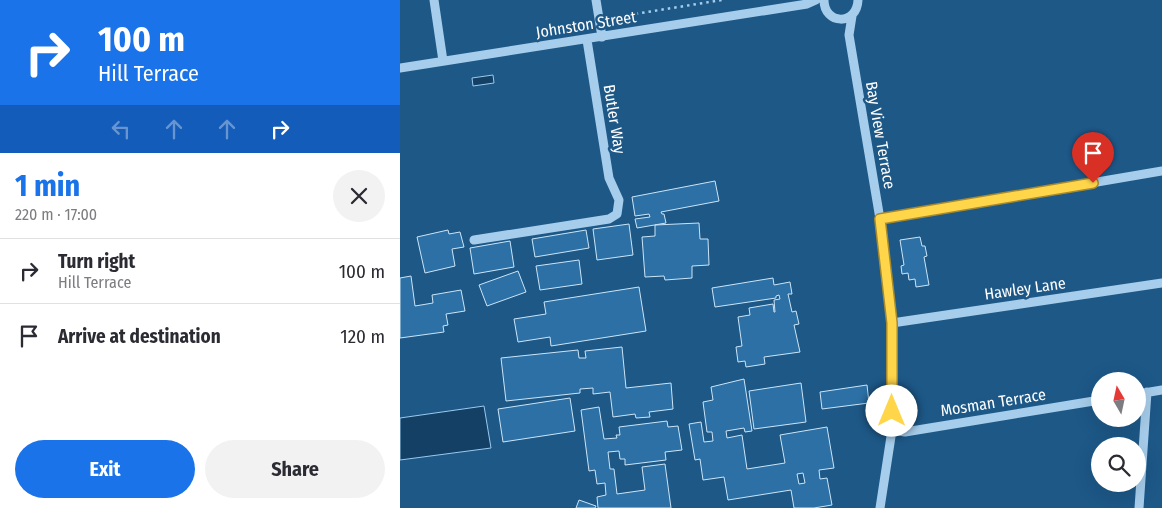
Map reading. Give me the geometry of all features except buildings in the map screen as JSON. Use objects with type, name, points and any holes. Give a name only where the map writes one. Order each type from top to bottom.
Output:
[{"type":"street","points":[[434,0],[444,61]]},
{"type":"street","points":[[596,0],[602,37]]},
{"type":"street","name":"Johnston Street","points":[[807,4],[816,0]]},
{"type":"street","name":"Bay View Terrace","points":[[858,0],[848,36],[880,219],[892,323],[892,430],[880,508]]},
{"type":"street","name":"Johnston Street","points":[[400,68],[807,4],[825,4]]},
{"type":"street","name":"Bay View Terrace","points":[[825,4],[829,14],[836,18],[848,36]]},
{"type":"street","points":[[836,18],[843,19],[852,16]]},
{"type":"street","name":"Butler Way","points":[[474,240],[609,219],[617,214],[618,200],[609,178],[587,40]]},
{"type":"street","points":[[880,219],[1162,171]]},
{"type":"street","name":"Hawley Lane","points":[[892,323],[1162,283]]},
{"type":"street","points":[[1146,392],[1162,390]]},
{"type":"street","name":"Mosman Terrace","points":[[892,430],[904,432],[1091,401]]},
{"type":"street","points":[[1139,508],[1141,428]]},
{"type":"path","points":[[599,20],[722,0]]},
{"type":"water","points":[[493,75],[494,83],[473,86],[472,78]]},
{"type":"water","points":[[484,406],[491,448],[400,460],[400,418]]},
{"type":"route","points":[[892,411],[892,323],[880,219],[1093,183]]}]
